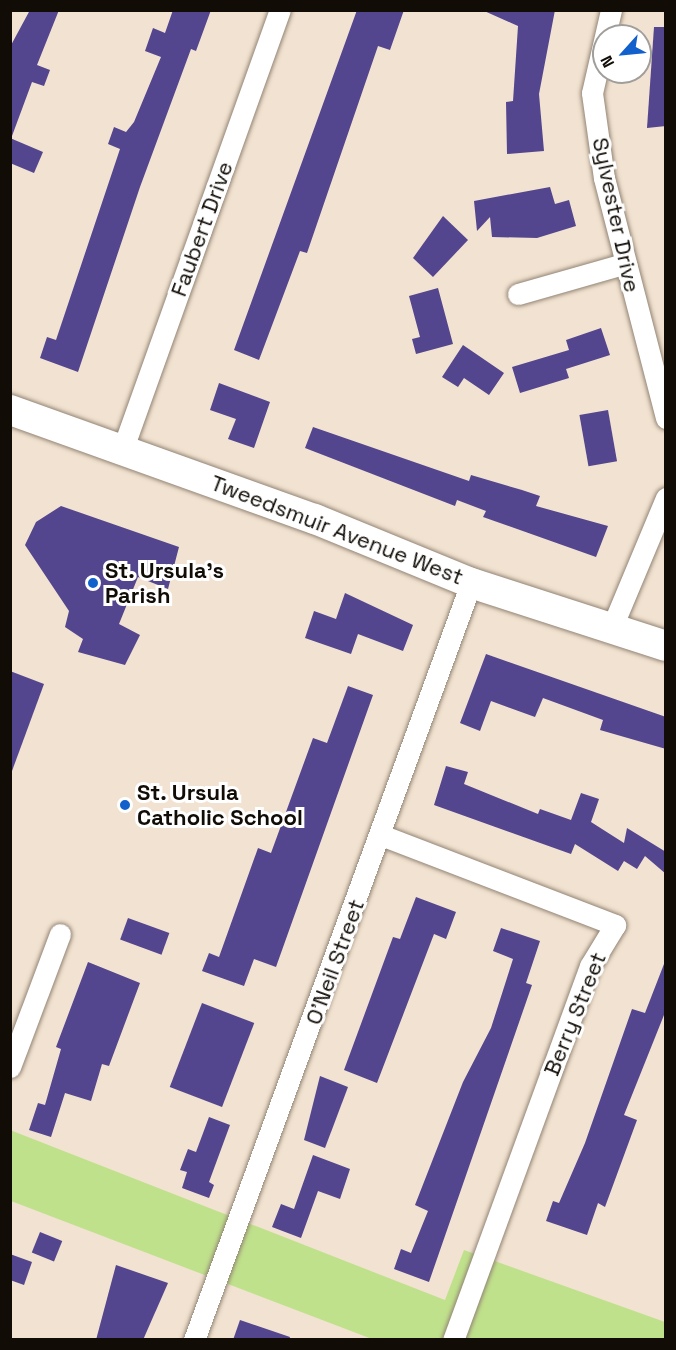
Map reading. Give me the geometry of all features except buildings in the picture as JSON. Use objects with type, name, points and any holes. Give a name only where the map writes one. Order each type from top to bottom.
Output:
[{"type":"street","name":"Faubert Drive","points":[[123,448],[280,10]]},
{"type":"street","name":"Sylvester Drive","points":[[611,10],[592,93],[623,264],[666,418]]},
{"type":"street","points":[[518,294],[623,264]]},
{"type":"street","name":"Tweedsmuir Avenue West","points":[[10,410],[123,448],[471,583],[666,646]]},
{"type":"street","points":[[612,627],[666,498]]},
{"type":"street","name":"O'Neil Street","points":[[194,1340],[381,835],[471,583]]},
{"type":"street","name":"Berry Street","points":[[381,835],[615,925],[590,966],[453,1340]]},
{"type":"street","points":[[10,1067],[60,934]]},
{"type":"green space","points":[[10,1130],[445,1300],[464,1250],[665,1322],[665,1339],[372,1339],[11,1201]]},
{"type":"place","name":"St. Ursula's Parish","points":[[93,583]]},
{"type":"place","name":"St. Ursula Catholic School","points":[[125,805]]}]
